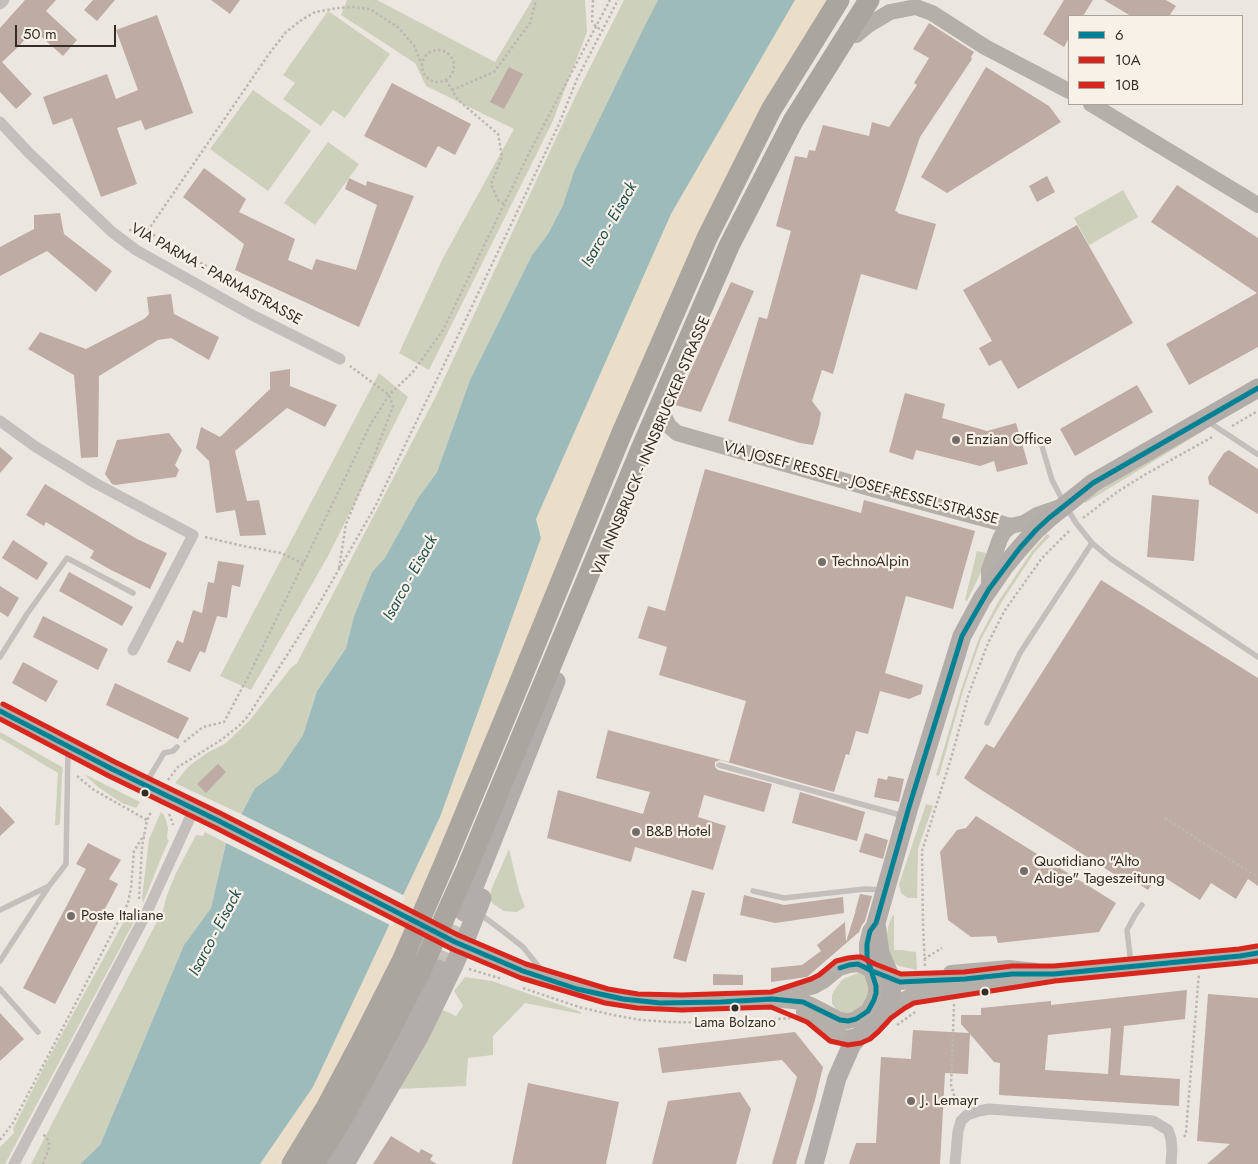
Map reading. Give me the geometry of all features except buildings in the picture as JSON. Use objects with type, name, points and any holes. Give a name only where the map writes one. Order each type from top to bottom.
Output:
[{"type":"highway","points":[[292,1164],[326,1108],[362,1042],[406,952],[475,791],[621,435],[707,238],[771,110],[839,0]]},
{"type":"highway","points":[[314,1164],[342,1119],[420,972],[466,870],[641,449],[729,246],[793,121],[869,0]]},
{"type":"main road","name":"VIA INNSBRUCK - INNSBRUCKER STRASSE","points":[[470,911],[515,811],[527,776],[524,760],[642,465],[747,221],[795,131],[880,0]]},
{"type":"main road","points":[[856,35],[868,25],[890,12],[915,4],[932,12],[985,46],[1068,90]]},
{"type":"main road","points":[[1093,105],[1258,205]]},
{"type":"main road","points":[[886,1012],[892,995],[882,970],[876,923],[906,816],[962,636],[989,589],[1018,549],[1042,524],[1093,483],[1258,388]]},
{"type":"main road","name":"VIA JOSEF RESSEL - JOSEF-RESSEL-STRASSE","points":[[663,414],[669,426],[677,433],[1011,526],[1024,524],[1037,515],[1065,505]]},
{"type":"main road","points":[[989,589],[989,570],[1000,539],[1011,526]]},
{"type":"main road","points":[[0,710],[463,945],[551,981],[606,996],[660,1003],[721,1002],[772,998],[814,986],[839,968],[858,964],[865,967],[892,970],[900,974],[926,975],[1009,968],[1054,974]]},
{"type":"main road","points":[[345,1164],[419,1037],[463,945],[470,911]]},
{"type":"main road","points":[[772,998],[811,1015],[834,1034],[847,1038],[866,1033],[886,1012],[901,1001],[912,996],[1054,974],[1258,953]]},
{"type":"main road","points":[[329,1164],[356,1121],[438,968]]},
{"type":"main road","points":[[882,970],[900,982],[965,979],[1012,974],[1054,974]]},
{"type":"main road","points":[[772,998],[803,1002],[840,1020],[856,1019],[868,1011],[874,1000],[876,986],[882,970]]},
{"type":"main road","points":[[814,1164],[838,1078],[852,1044],[860,1036]]},
{"type":"street","points":[[0,4],[4,0]]},
{"type":"street","name":"VIA PARMA - PARMASTRASSE","points":[[0,122],[29,153],[112,232],[136,250],[250,314],[340,359]]},
{"type":"street","points":[[0,420],[36,447],[95,483],[193,535],[133,650]]},
{"type":"street","points":[[14,1164],[146,914],[194,809]]},
{"type":"street","points":[[956,1164],[958,1131],[961,1121],[967,1115],[989,1109],[1153,1121],[1168,1130],[1171,1139],[1172,1164]]},
{"type":"lane","points":[[1203,418],[1257,454]]},
{"type":"lane","points":[[1041,442],[1052,480],[1076,523],[1092,543],[1111,559],[1258,657]]},
{"type":"lane","points":[[986,723],[1020,652],[1092,543]]},
{"type":"lane","points":[[0,657],[66,558],[133,593]]},
{"type":"lane","points":[[0,961],[49,886],[66,864],[68,746]]},
{"type":"lane","points":[[145,785],[164,753],[173,751],[177,747]]},
{"type":"lane","points":[[720,765],[906,816]]},
{"type":"lane","points":[[0,910],[49,886]]},
{"type":"lane","points":[[753,891],[784,898],[865,888],[885,890]]},
{"type":"lane","points":[[1132,966],[1128,930],[1142,905]]},
{"type":"lane","points":[[470,911],[504,932],[522,947],[551,981]]},
{"type":"lane","points":[[0,989],[38,1032]]},
{"type":"path","points":[[452,90],[494,72],[530,23],[536,0]]},
{"type":"path","points":[[592,0],[592,22],[602,30]]},
{"type":"path","points":[[177,747],[203,727],[224,722],[304,564],[370,425],[389,395],[413,372],[443,330],[530,151],[610,0]]},
{"type":"path","points":[[168,780],[178,767],[221,740],[248,716],[312,616],[376,505],[554,133],[577,80],[618,0]]},
{"type":"path","points":[[136,250],[270,54],[286,32],[300,21],[315,12],[338,8],[370,9],[399,28],[415,47],[424,75],[430,81],[442,82],[450,78],[455,66],[451,55],[445,50],[434,50],[425,56],[421,64]]},
{"type":"path","points":[[446,80],[458,100],[498,134],[502,156],[491,184],[498,200],[504,204]]},
{"type":"path","points":[[127,230],[147,232],[222,276],[229,288],[236,291]]},
{"type":"path","points":[[339,569],[346,524],[393,406],[389,395],[340,359]]},
{"type":"path","points":[[193,535],[282,552],[304,564]]},
{"type":"path","points":[[76,775],[94,790],[147,820]]},
{"type":"path","points":[[138,904],[142,847],[147,820],[151,812]]},
{"type":"path","points":[[1165,818],[1258,877]]},
{"type":"path","points":[[0,1140],[13,1124],[128,902],[134,851],[144,835]]},
{"type":"path","points":[[924,842],[922,851],[926,975]]},
{"type":"path","points":[[924,959],[942,948]]},
{"type":"path","points":[[1172,1150],[1180,1144],[1186,1134],[1199,972]]},
{"type":"path","points":[[954,1000],[951,1084],[956,1102],[967,1115]]},
{"type":"path","points":[[722,1023],[790,1018],[800,1019]]},
{"type":"path","points":[[34,1127],[49,1140],[49,1148],[43,1164]]},
{"type":"green space","points":[[347,0],[377,0],[495,62],[532,0],[585,0],[587,32],[552,123],[429,370],[399,353],[443,258],[514,129],[426,86],[415,63],[341,15]]},
{"type":"green space","points":[[624,0],[658,0],[574,171],[563,205],[548,234],[532,255],[470,380],[437,472],[418,498],[385,559],[372,572],[354,616],[346,648],[317,691],[303,735],[278,772],[255,788],[241,814],[175,783],[189,766],[207,753],[226,743],[250,720],[290,669],[297,663],[437,394],[577,93]]},
{"type":"green space","points":[[328,11],[390,54],[345,118],[333,110],[321,126],[283,99],[295,83],[283,75]]},
{"type":"green space","points":[[253,90],[311,131],[268,191],[210,149]]},
{"type":"green space","points":[[328,142],[359,164],[315,225],[284,203]]},
{"type":"green space","points":[[1123,190],[1138,217],[1089,245],[1074,218]]},
{"type":"green space","points":[[379,373],[408,397],[327,558],[251,690],[220,676]]},
{"type":"green space","points":[[1203,428],[1205,430],[1085,503],[1084,500]]},
{"type":"green space","points":[[1047,534],[1050,536],[1034,553],[1001,603],[981,639],[963,691],[939,776],[936,775],[961,690],[979,638],[998,602],[1032,551]]},
{"type":"green space","points":[[977,551],[986,553],[984,566],[967,601],[965,600]]},
{"type":"green space","points":[[0,732],[62,767],[60,823],[58,825],[55,825],[58,773],[0,738]]},
{"type":"green space","points":[[84,774],[140,802],[136,808],[122,803],[98,787]]},
{"type":"green space","points":[[926,804],[933,806],[918,849],[917,898],[908,898],[901,893],[899,884]]},
{"type":"green space","points":[[161,812],[166,820],[168,828],[167,839],[169,840],[143,903],[149,839]]},
{"type":"green space","points":[[205,832],[226,843],[211,908],[184,945],[100,1145],[80,1164],[31,1164],[163,910],[176,873],[196,835],[203,836]]},
{"type":"green space","points":[[509,849],[519,891],[525,907],[517,912],[504,911],[493,904],[490,898],[491,890]]},
{"type":"green space","points":[[128,914],[136,918],[5,1164],[0,1164],[0,1147],[14,1133],[13,1129],[47,1061]]},
{"type":"green space","points":[[893,914],[894,950],[916,952],[917,970],[899,966],[892,961],[886,945],[888,927]]},
{"type":"green space","points":[[859,973],[869,981],[869,996],[861,1007],[855,1011],[843,1013],[838,1011],[832,1004],[834,991],[845,978]]},
{"type":"green space","points":[[465,977],[492,981],[581,1012],[581,1014],[525,1003],[493,1036],[493,1055],[468,1058],[466,1086],[397,1089],[443,1010],[456,1016],[463,1006],[454,991]]},
{"type":"sand","points":[[795,0],[831,0],[758,115],[687,257],[436,859],[392,958],[323,1096],[279,1164],[260,1164],[313,1087],[440,817],[541,538],[536,519],[671,214]]},
{"type":"water","name":"Isarco - Eisack","points":[[658,0],[795,0],[671,214],[536,519],[541,538],[440,817],[313,1087],[260,1164],[80,1164],[100,1145],[184,945],[211,908],[226,843],[255,788],[278,772],[303,735],[317,691],[346,648],[354,616],[372,572],[385,558],[418,498],[437,472],[470,380],[532,255],[548,234],[563,205],[574,171]]},
{"type":"pier","points":[[239,813],[405,896],[392,926],[224,842]]},
{"type":"tunnel","points":[[438,969],[464,912]]},
{"type":"transit line","name":"6","points":[[0,711],[455,942],[523,971],[577,989],[623,999],[660,1003],[772,999],[803,1002],[840,1020],[856,1019],[868,1011],[876,993],[876,986],[867,957],[870,931],[876,923],[909,807],[962,636],[989,589],[1036,530],[1093,483],[1258,388]]},
{"type":"transit line","name":"10B","points":[[3,704],[458,935],[526,964],[608,989],[638,994],[682,995],[771,992],[811,979],[836,961],[857,957],[901,974],[964,972],[1012,966],[1054,966],[1257,946]]},
{"type":"transit line","name":"10A","points":[[0,719],[452,949],[521,978],[605,1003],[637,1008],[682,1010],[771,1007],[807,1022],[830,1041],[848,1045],[870,1039],[891,1018],[914,1003],[1055,981],[1258,961]]},
{"type":"transit line","name":"6","points":[[840,968],[858,964],[900,982],[965,979],[1012,974],[1054,974],[1258,953]]},
{"type":"place","name":"Enzian Office","points":[[956,440]]},
{"type":"place","name":"TechnoAlpin","points":[[822,562]]},
{"type":"place","name":"B&B Hotel","points":[[636,832]]},
{"type":"place","name":"Quotidiano \"Alto Adige\" Tageszeitung","points":[[1024,871]]},
{"type":"place","name":"Poste Italiane","points":[[71,916]]},
{"type":"place","name":"Lama Bolzano","points":[[735,1008]]},
{"type":"place","name":"J. Lemayr","points":[[911,1101]]}]
